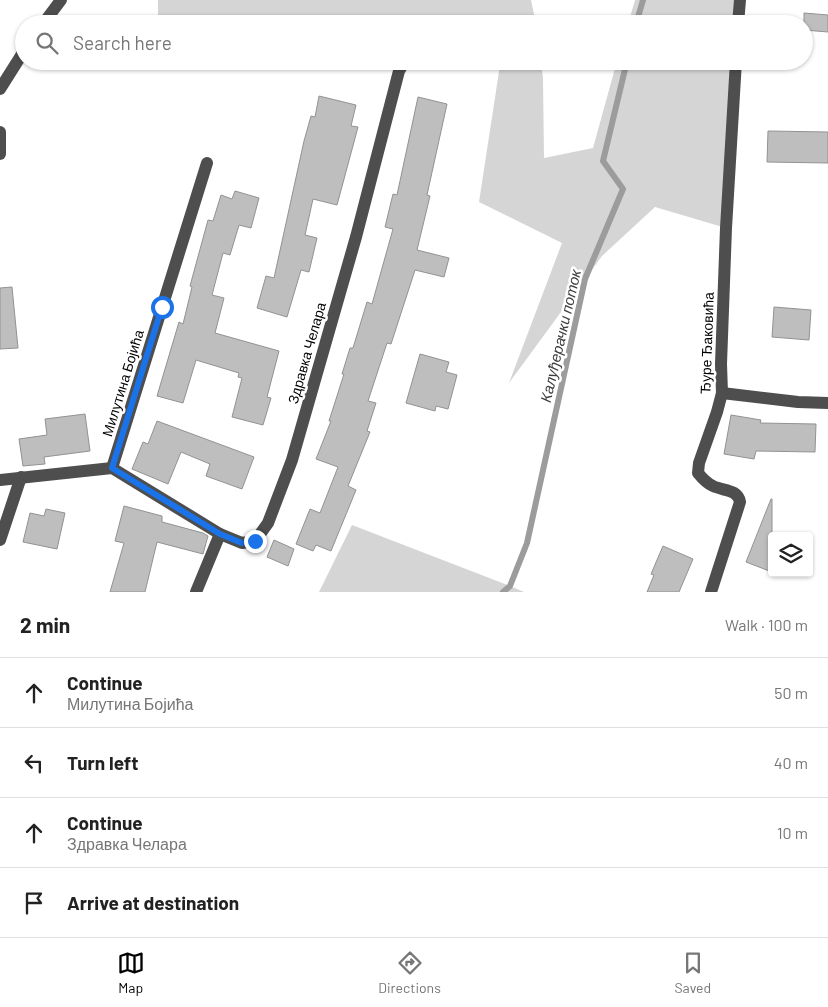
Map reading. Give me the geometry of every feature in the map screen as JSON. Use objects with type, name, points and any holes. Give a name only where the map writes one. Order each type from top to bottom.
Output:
[{"type":"street","points":[[50,15],[61,0]]},
{"type":"street","points":[[739,15],[740,0]]},
{"type":"street","points":[[0,89],[15,65]]},
{"type":"street","name":"Здравка Челара","points":[[220,534],[242,543],[255,541],[268,522],[282,487],[292,460],[356,237],[401,70]]},
{"type":"street","name":"Ђуре Ђаковића","points":[[711,592],[740,502],[733,492],[713,487],[698,472],[698,462],[717,412],[722,393],[721,364],[726,228],[735,70]]},
{"type":"street","points":[[0,132],[0,154]]},
{"type":"street","name":"Милутина Бојића","points":[[112,468],[207,163]]},
{"type":"street","points":[[722,393],[780,401],[828,403]]},
{"type":"street","points":[[0,480],[112,468],[220,534],[196,592]]},
{"type":"street","points":[[0,540],[22,477]]},
{"type":"shaded area","points":[[158,0],[531,0],[534,15],[158,15]]},
{"type":"shaded area","points":[[635,0],[740,0],[739,15],[631,15]]},
{"type":"shaded area","points":[[499,70],[542,70],[544,158],[593,148],[615,70],[735,70],[726,228],[655,207],[602,256],[509,383],[562,243],[479,202]]},
{"type":"shaded area","points":[[352,525],[510,586],[524,592],[319,592]]},
{"type":"building","points":[[804,13],[828,15],[828,32],[813,31],[813,15],[804,15]]},
{"type":"building","points":[[319,96],[356,105],[351,126],[358,127],[337,205],[313,199],[305,235],[317,238],[309,272],[301,270],[287,317],[257,308],[266,276],[274,278],[304,141],[311,116],[315,117]]},
{"type":"building","points":[[418,97],[447,104],[427,195],[430,196],[417,250],[449,258],[444,277],[415,270],[391,344],[387,343],[368,401],[376,403],[367,431],[370,432],[348,486],[356,490],[331,551],[316,545],[313,551],[296,544],[310,509],[320,513],[338,467],[316,459],[331,421],[329,421],[350,348],[353,348],[367,302],[372,304],[393,229],[385,227],[393,194],[397,195]]},
{"type":"building","points":[[768,131],[828,132],[828,163],[767,162]]},
{"type":"building","points":[[235,191],[259,198],[251,228],[239,225],[230,255],[223,253],[212,295],[224,298],[215,333],[279,351],[267,397],[271,398],[263,425],[232,417],[242,378],[238,377],[239,373],[196,360],[183,403],[157,396],[179,322],[183,324],[192,287],[190,286],[208,220],[213,221],[221,195],[232,199]]},
{"type":"building","points":[[12,287],[18,348],[0,349],[0,288]]},
{"type":"building","points":[[774,307],[811,310],[809,340],[772,337]]},
{"type":"building","points":[[420,354],[449,362],[446,372],[457,375],[448,409],[436,406],[435,411],[406,403]]},
{"type":"building","points":[[85,414],[90,451],[44,457],[45,464],[23,466],[19,439],[47,435],[45,419]]},
{"type":"building","points":[[731,415],[761,420],[760,423],[816,424],[815,452],[756,451],[754,459],[724,454]]},
{"type":"building","points":[[157,421],[254,457],[242,489],[206,476],[210,464],[181,452],[168,484],[132,469],[143,442],[148,444]]},
{"type":"building","points":[[772,499],[772,532],[768,532],[768,570],[746,562]]},
{"type":"building","points":[[124,506],[162,516],[162,522],[208,536],[203,554],[157,542],[145,592],[110,592],[124,543],[115,541]]},
{"type":"building","points":[[46,509],[65,513],[57,549],[23,542],[30,513],[44,516]]},
{"type":"building","points":[[274,540],[294,549],[288,566],[267,557]]},
{"type":"building","points":[[663,546],[693,559],[679,592],[647,592],[654,575],[651,574]]},
{"type":"waterway","name":"Калуђерачки поток","points":[[639,15],[643,0]]},
{"type":"waterway","name":"Калуђерачки поток","points":[[503,592],[510,586],[527,543],[585,279],[623,189],[603,161],[625,70]]},
{"type":"route","points":[[162,307],[131,412],[112,468],[220,534],[242,543],[255,541]]}]
